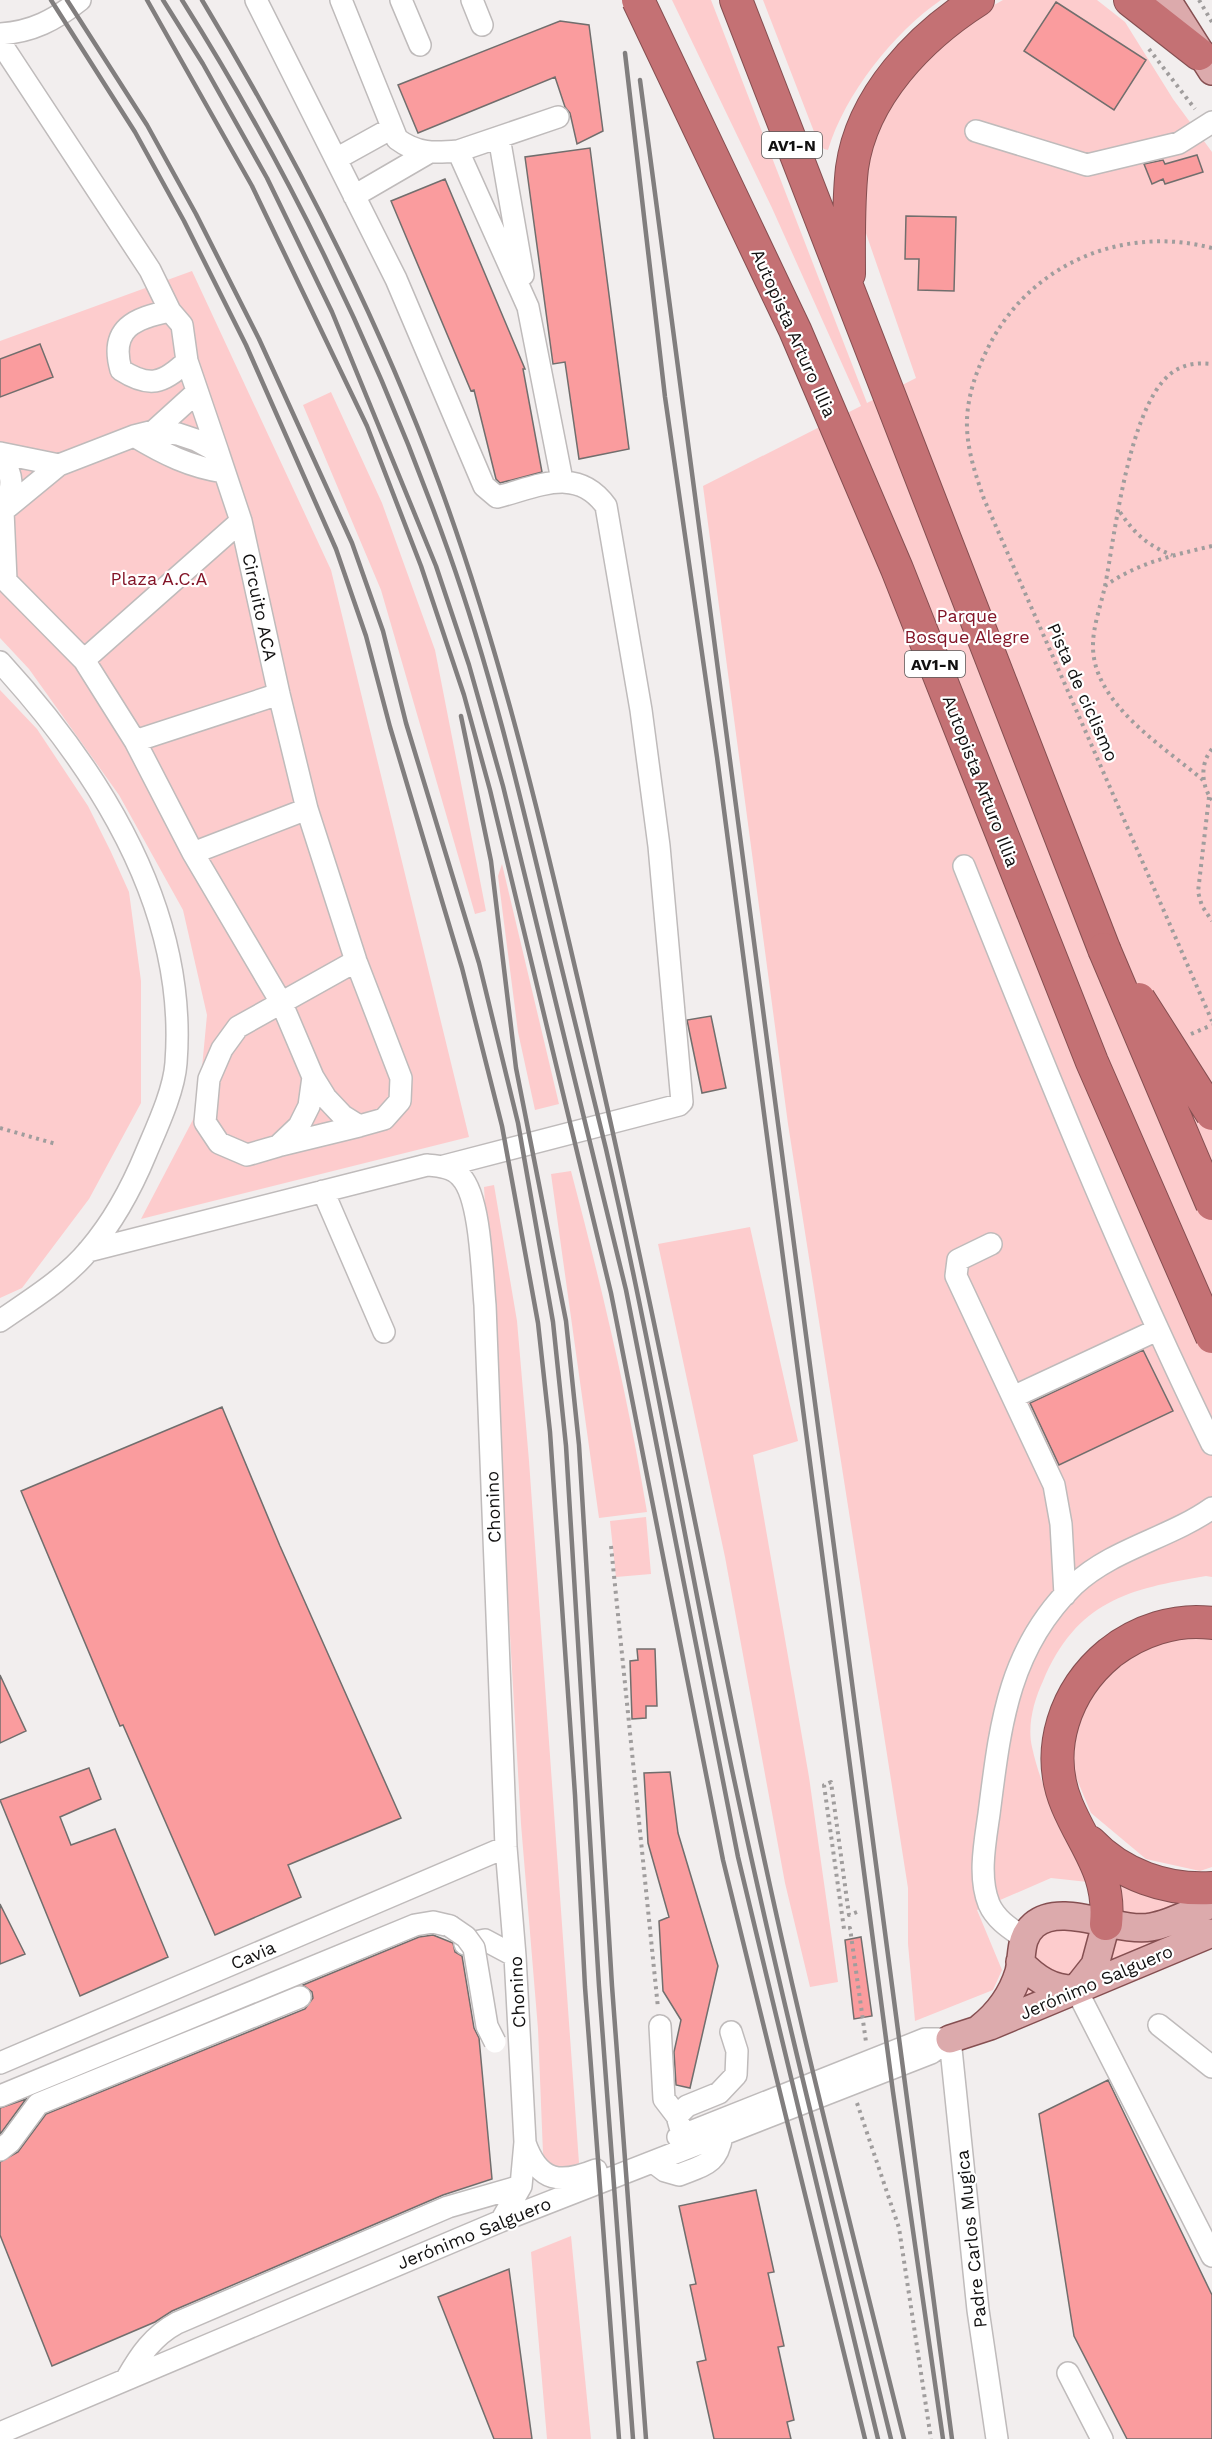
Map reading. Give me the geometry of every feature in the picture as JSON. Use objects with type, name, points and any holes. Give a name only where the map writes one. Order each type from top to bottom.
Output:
[{"type":"highway","name":"Autopista Arturo Illia","points":[[638,0],[795,330],[897,569],[1092,1062],[1212,1337]]},
{"type":"highway","name":"AV1-N","points":[[736,0],[1104,950],[1212,1204]]},
{"type":"highway","points":[[848,290],[853,166],[861,134],[884,90],[915,50],[978,0]]},
{"type":"highway","points":[[1130,0],[1205,63]]},
{"type":"highway","points":[[1104,950],[1160,1029],[1212,1114]]},
{"type":"highway","points":[[1106,1923],[1108,1903],[1105,1884],[1063,1791],[1057,1756],[1061,1726],[1079,1688],[1103,1659],[1136,1637],[1177,1623],[1212,1623]]},
{"type":"highway","points":[[1080,1829],[1104,1855],[1140,1876],[1177,1888],[1212,1888]]},
{"type":"main road","points":[[1167,0],[1205,63]]},
{"type":"main road","name":"Jerónimo Salguero","points":[[980,2028],[999,2011],[1008,1997],[1022,1950],[1035,1925],[1049,1917],[1070,1916],[1132,1928],[1153,1927],[1212,1904]]},
{"type":"main road","points":[[1022,1950],[1029,1972],[1048,1984],[1064,1990],[1076,1989],[1095,1965],[1106,1923]]},
{"type":"main road","name":"Jerónimo Salguero","points":[[950,2039],[990,2026],[1212,1933]]},
{"type":"street","points":[[0,33],[20,33],[38,28],[80,0]]},
{"type":"street","points":[[88,1251],[427,1165],[444,1166],[680,1105],[683,1098],[659,846],[641,710],[606,506],[587,486],[562,480],[497,497],[484,486],[396,279],[256,0]]},
{"type":"street","points":[[341,0],[397,139],[409,148],[428,153],[458,151],[558,117]]},
{"type":"street","points":[[401,0],[420,45]]},
{"type":"street","points":[[472,0],[482,25]]},
{"type":"street","points":[[0,42],[150,270],[170,311],[183,325],[187,361],[173,374],[157,380],[139,381],[121,370],[116,353],[121,336],[132,322],[170,311]]},
{"type":"street","points":[[976,131],[1087,165],[1179,143],[1210,123]]},
{"type":"street","points":[[336,159],[392,128]]},
{"type":"street","points":[[499,137],[528,307],[562,480]]},
{"type":"street","points":[[458,151],[528,307]]},
{"type":"street","points":[[354,196],[428,153]]},
{"type":"street","name":"Circuito ACA","points":[[187,361],[241,521],[307,809],[356,961],[401,1078],[400,1101],[384,1119],[247,1155],[219,1143],[205,1122],[209,1078],[222,1049],[238,1027],[356,961]]},
{"type":"street","points":[[2,512],[59,465],[144,433],[197,392]]},
{"type":"street","points":[[144,433],[178,460],[198,468],[221,462]]},
{"type":"street","points":[[0,453],[59,465]]},
{"type":"street","name":"Circuito ACA","points":[[0,453],[11,472],[12,487],[2,512],[3,577],[84,660],[135,741],[193,853],[282,1004],[312,1077],[343,1116],[359,1126]]},
{"type":"street","name":"Circuito ACA","points":[[84,660],[241,521]]},
{"type":"street","points":[[0,662],[63,738],[117,820],[152,896],[168,949],[176,1011],[177,1064],[160,1122],[133,1184],[88,1251],[49,1286],[0,1321]]},
{"type":"street","points":[[135,741],[279,694]]},
{"type":"street","points":[[193,853],[307,809]]},
{"type":"street","points":[[964,866],[1064,1114],[1157,1330],[1212,1444]]},
{"type":"street","name":"Circuito ACA","points":[[278,1146],[299,1126],[309,1106],[312,1077]]},
{"type":"street","name":"Chonino","points":[[444,1166],[461,1177],[470,1195],[478,1224],[484,1293],[506,1847],[515,1956],[525,2142],[521,2186],[501,2221]]},
{"type":"street","points":[[323,1191],[384,1332]]},
{"type":"street","points":[[992,1244],[958,1260],[956,1276],[1054,1485],[1061,1524],[1065,1595]]},
{"type":"street","points":[[1013,1397],[1157,1330]]},
{"type":"street","points":[[1022,1950],[989,1905],[985,1879],[984,1851],[1000,1721],[1008,1692],[1034,1638],[1065,1595],[1095,1570],[1212,1508]]},
{"type":"street","name":"Cavia","points":[[0,2063],[506,1847]]},
{"type":"street","points":[[1,2101],[415,1925],[433,1922],[450,1926],[466,1937],[474,1948],[487,2026],[495,2042],[521,2062]]},
{"type":"street","points":[[465,1944],[484,1940],[515,1956]]},
{"type":"street","points":[[1076,1989],[1212,2256]]},
{"type":"street","points":[[0,2150],[10,2142],[38,2104],[300,1996]]},
{"type":"street","points":[[1159,2025],[1212,2067]]},
{"type":"street","points":[[660,2026],[664,2098],[682,2133]]},
{"type":"street","points":[[682,2133],[687,2106],[719,2093],[736,2075],[737,2051],[731,2032]]},
{"type":"street","name":"Jerónimo Salguero","points":[[525,2142],[537,2167],[548,2175],[573,2179],[682,2133],[868,2060],[925,2039],[950,2039]]},
{"type":"street","name":"Jerónimo Salguero","points":[[0,2433],[501,2221],[653,2162],[682,2133],[722,2135],[931,2053],[950,2039]]},
{"type":"street","name":"Padre Carlos Mugica","points":[[950,2039],[978,2310],[997,2439]]},
{"type":"street","points":[[653,2162],[665,2171],[679,2175],[712,2161],[720,2151],[722,2135]]},
{"type":"street","points":[[127,2379],[140,2355],[166,2329],[461,2202],[521,2186]]},
{"type":"street","points":[[294,2273],[306,2302]]},
{"type":"street","points":[[1068,2373],[1102,2439]]},
{"type":"path","points":[[1199,0],[1212,22]]},
{"type":"path","points":[[1148,47],[1175,86],[1210,123]]},
{"type":"path","name":"Pista de ciclismo","points":[[1212,248],[1192,242],[1158,240],[1126,243],[1096,250],[1064,265],[1036,285],[1010,310],[992,337],[978,368],[970,395],[967,427],[972,465],[984,499],[1212,1023]]},
{"type":"path","points":[[1212,364],[1197,363],[1179,368],[1149,400],[1137,429],[1093,644],[1095,667],[1104,689],[1120,708],[1203,780],[1211,798],[1198,892],[1202,906],[1212,921]]},
{"type":"path","points":[[1120,512],[1140,538],[1154,548],[1173,555]]},
{"type":"path","points":[[1105,586],[1137,568],[1173,555],[1212,546]]},
{"type":"path","points":[[1203,780],[1204,766],[1212,748]]},
{"type":"path","points":[[1192,1046],[1188,1035],[1212,1023]]},
{"type":"path","points":[[0,1128],[56,1144]]},
{"type":"path","points":[[611,1546],[660,2026]]},
{"type":"path","points":[[857,1912],[849,1915],[831,1782],[824,1785],[830,1831],[844,1929],[850,1928],[868,2060]]},
{"type":"path","points":[[851,2085],[899,2228],[931,2439]]},
{"type":"green space","name":"Parque Bosque Alegre","points":[[672,0],[711,0],[867,403],[916,378],[860,216],[862,165],[880,117],[910,69],[966,21],[1003,0],[1097,0],[1125,22],[1173,99],[1212,152],[1212,1577],[1206,1576],[1152,1587],[1108,1603],[1089,1616],[1072,1633],[1057,1654],[1043,1681],[1032,1713],[1032,1747],[1049,1799],[1088,1882],[1051,1878],[977,1910],[1002,1970],[993,1990],[915,2021],[908,1944],[908,1888],[788,1124],[703,486],[861,406],[772,208]]},
{"type":"green space","points":[[763,0],[941,0],[905,29],[873,66],[846,108],[828,150],[818,142]]},
{"type":"green space","name":"Plaza A.C.A","points":[[192,271],[331,570],[469,1137],[141,1219],[198,1110],[207,1015],[183,910],[119,795],[29,669],[0,638],[0,341]]},
{"type":"green space","points":[[331,392],[382,503],[435,650],[486,911],[475,914],[381,590],[303,405]]},
{"type":"green space","points":[[0,690],[37,729],[88,806],[129,892],[141,981],[141,1103],[89,1199],[22,1288],[0,1298]]},
{"type":"green space","points":[[502,864],[559,1104],[535,1110],[518,1032],[498,876]]},
{"type":"green space","points":[[571,1171],[613,1341],[647,1512],[599,1518],[551,1174]]},
{"type":"green space","points":[[494,1185],[517,1321],[579,2163],[563,2171],[546,2163],[543,2153],[538,2029],[521,1824],[484,1187]]},
{"type":"green space","points":[[750,1227],[798,1441],[753,1455],[809,1777],[838,1982],[810,1987],[785,1883],[725,1557],[658,1244]]},
{"type":"green space","points":[[646,1517],[651,1574],[616,1577],[610,1521]]},
{"type":"green space","points":[[1191,1632],[1212,1637],[1212,1867],[1200,1871],[1146,1859],[1091,1813],[1068,1758],[1073,1711],[1125,1654]]},
{"type":"green space","points":[[1091,1844],[1212,1888],[1212,1933],[990,2020],[1029,1930],[1105,1923]]},
{"type":"green space","points":[[571,2236],[591,2439],[547,2439],[531,2252]]},
{"type":"building","points":[[1056,2],[1146,60],[1114,110],[1024,51]]},
{"type":"building","points":[[560,21],[589,25],[603,131],[577,144],[570,113],[565,107],[555,77],[418,133],[398,85]]},
{"type":"building","points":[[590,148],[629,449],[579,459],[565,362],[553,364],[525,157]]},
{"type":"building","points":[[1197,155],[1203,172],[1165,184],[1163,179],[1152,184],[1144,164],[1163,160],[1165,164]]},
{"type":"building","points":[[445,179],[525,369],[523,369],[542,472],[500,483],[496,479],[474,390],[471,391],[391,201]]},
{"type":"building","points":[[906,216],[956,217],[954,291],[918,290],[919,259],[905,259]]},
{"type":"building","points":[[40,344],[53,377],[0,397],[0,359]]},
{"type":"building","points":[[711,1016],[726,1088],[702,1093],[687,1020]]},
{"type":"building","points":[[1143,1350],[1173,1411],[1059,1465],[1030,1403]]},
{"type":"building","points":[[222,1407],[280,1546],[401,1818],[288,1865],[301,1897],[215,1935],[123,1725],[120,1726],[21,1491]]},
{"type":"building","points":[[637,1649],[655,1649],[657,1706],[646,1706],[646,1718],[632,1719],[630,1661],[638,1660]]},
{"type":"building","points":[[0,1675],[26,1731],[0,1743]]},
{"type":"building","points":[[89,1768],[101,1799],[60,1817],[71,1845],[115,1829],[168,1957],[80,1996],[0,1800]]},
{"type":"building","points":[[670,1772],[678,1833],[718,1966],[690,2088],[676,2085],[674,2052],[681,2020],[663,1991],[659,1921],[669,1917],[648,1843],[644,1773]]},
{"type":"building","points":[[0,1904],[25,1954],[0,1964]]},
{"type":"building","points":[[433,1935],[453,1943],[455,1952],[462,1956],[474,2028],[479,2038],[492,2179],[443,2195],[172,2311],[155,2322],[52,2366],[0,2235],[0,2162],[18,2152],[46,2114],[305,2009],[313,1998],[312,1992],[303,1985],[419,1937]]},
{"type":"building","points":[[861,1937],[872,2016],[854,2019],[845,1940]]},
{"type":"building","points":[[1108,2080],[1212,2295],[1212,2439],[1127,2439],[1074,2336],[1039,2114]]},
{"type":"building","points":[[26,2099],[1,2133],[0,2134],[0,2108]]},
{"type":"building","points":[[756,2190],[774,2272],[768,2273],[784,2346],[778,2347],[794,2420],[787,2422],[791,2439],[714,2439],[697,2362],[706,2360],[690,2285],[696,2284],[679,2206]]},
{"type":"building","points":[[509,2269],[532,2439],[494,2439],[438,2297]]},
{"type":"railway","points":[[51,0],[135,132],[184,221],[246,345],[336,549],[366,636],[390,727],[462,968],[502,1126],[538,1323],[550,1432],[575,1795],[585,1987],[619,2439]]},
{"type":"railway","points":[[67,0],[147,125],[196,214],[259,339],[352,543],[383,631],[406,723],[479,963],[518,1123],[553,1322],[566,1446],[599,1986],[633,2439]]},
{"type":"railway","points":[[147,0],[252,186],[367,426],[421,566],[464,695],[490,790],[611,1293],[723,1860],[865,2439]]},
{"type":"railway","points":[[163,0],[203,64],[267,178],[332,312],[436,566],[469,665],[503,786],[626,1290],[738,1857],[878,2439]]},
{"type":"railway","points":[[182,0],[260,132],[331,269],[394,410],[422,481],[449,553],[481,651],[521,800],[606,1149],[749,1850],[808,2103],[891,2439]]},
{"type":"railway","points":[[202,0],[301,176],[389,358],[415,420],[460,544],[516,727],[621,1170],[779,1925],[904,2439]]},
{"type":"railway","points":[[625,53],[665,397],[717,757],[893,2092],[943,2439]]},
{"type":"railway","points":[[640,80],[952,2439]]},
{"type":"railway","points":[[461,716],[491,861],[516,1068],[566,1321],[579,1445],[612,1986],[646,2439]]}]
